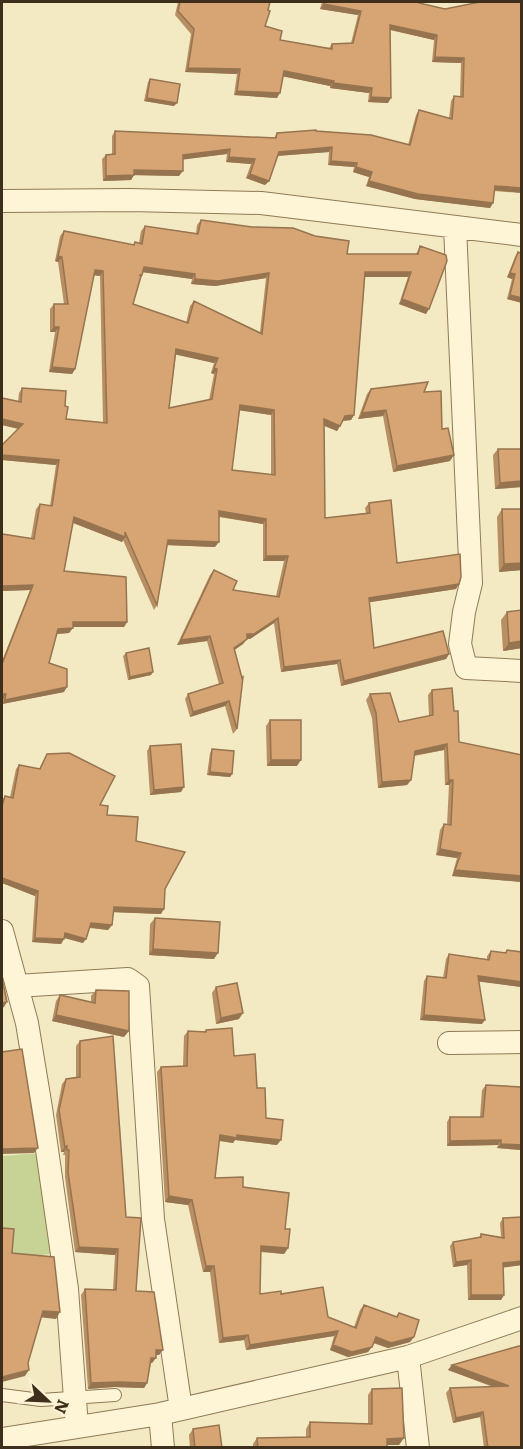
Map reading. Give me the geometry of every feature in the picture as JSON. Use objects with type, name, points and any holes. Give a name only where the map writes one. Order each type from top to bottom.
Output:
[{"type":"street","points":[[2,201],[261,203],[522,235]]},
{"type":"street","points":[[456,227],[471,550],[471,583],[460,644],[466,668],[522,671]]},
{"type":"street","points":[[2,931],[27,1023],[41,1108],[67,1289],[77,1427]]},
{"type":"street","points":[[17,986],[128,979],[138,986],[153,1219],[171,1412],[163,1448]]},
{"type":"street","points":[[449,1043],[522,1042]]},
{"type":"street","points":[[2,1439],[171,1412],[408,1357],[522,1318]]},
{"type":"street","points":[[408,1357],[418,1448]]},
{"type":"lane","points":[[2,1395],[40,1400],[115,1395]]},
{"type":"green space","points":[[42,1153],[51,1254],[12,1258],[2,1233],[2,1156]]},
{"type":"building","points":[[180,2],[270,2],[268,10],[270,11],[265,26],[282,31],[280,40],[332,49],[332,44],[353,43],[361,11],[324,4],[324,2],[419,2],[445,9],[480,2],[522,2],[522,188],[495,186],[493,203],[418,194],[369,181],[372,172],[356,167],[357,163],[331,161],[332,147],[279,152],[269,181],[250,174],[255,159],[229,157],[230,149],[183,155],[183,171],[134,170],[134,175],[106,176],[106,155],[115,154],[115,131],[276,138],[277,133],[316,130],[371,135],[410,145],[419,110],[452,119],[454,96],[463,97],[464,58],[435,57],[437,35],[390,25],[391,98],[371,97],[372,88],[333,83],[334,81],[284,71],[280,93],[237,91],[240,69],[188,68],[194,29],[178,11]]},
{"type":"building","points":[[150,79],[180,84],[177,103],[147,98]]},
{"type":"building","points":[[201,220],[252,227],[293,228],[315,236],[349,241],[347,254],[418,254],[420,246],[446,255],[447,261],[429,309],[402,299],[411,272],[365,272],[354,415],[345,416],[340,426],[324,419],[325,518],[370,513],[369,503],[391,500],[397,563],[460,554],[459,584],[369,598],[374,648],[443,631],[449,654],[344,681],[340,660],[284,667],[278,618],[254,634],[247,634],[247,639],[234,648],[243,677],[237,729],[229,701],[193,712],[188,694],[223,683],[210,636],[181,640],[214,570],[237,581],[233,590],[279,597],[288,556],[266,556],[266,519],[219,511],[219,542],[168,540],[157,605],[125,532],[125,537],[74,517],[64,571],[126,577],[127,622],[73,622],[73,628],[58,629],[49,663],[67,669],[67,687],[5,700],[6,694],[2,694],[2,664],[33,585],[2,586],[2,534],[34,539],[40,504],[52,506],[59,460],[2,455],[2,445],[23,424],[2,419],[2,398],[21,402],[22,388],[66,391],[65,406],[68,407],[66,419],[107,423],[103,271],[95,270],[75,369],[52,367],[59,327],[54,327],[54,304],[68,304],[62,257],[58,256],[64,231],[134,245],[135,242],[142,244],[145,226],[198,234]],"holes":[[[144,267],[195,274],[195,279],[218,281],[269,273],[262,334],[194,301],[188,323],[133,304],[141,276],[139,275],[142,275]],[[176,349],[218,358],[214,368],[217,369],[212,399],[169,408]],[[240,405],[274,410],[275,475],[232,470]]]},
{"type":"building","points":[[518,252],[522,254],[522,298],[510,295],[515,274],[510,273]]},
{"type":"building","points":[[428,382],[424,392],[441,391],[442,429],[448,428],[454,455],[397,466],[386,410],[362,413],[371,389]]},
{"type":"building","points":[[498,449],[522,449],[522,481],[500,483]]},
{"type":"building","points":[[502,509],[522,509],[522,563],[504,564]]},
{"type":"building","points":[[522,610],[522,641],[509,643],[507,612]]},
{"type":"building","points":[[149,648],[153,672],[130,677],[126,653]]},
{"type":"building","points":[[452,688],[454,711],[458,711],[459,742],[522,755],[522,876],[455,870],[461,853],[440,849],[444,824],[451,825],[453,780],[449,780],[447,744],[415,751],[411,780],[382,782],[376,713],[370,694],[390,693],[399,722],[433,715],[432,690]]},
{"type":"building","points":[[270,720],[301,720],[301,760],[271,760]]},
{"type":"building","points":[[181,744],[184,787],[154,790],[150,746]]},
{"type":"building","points":[[212,749],[234,751],[232,774],[210,772]]},
{"type":"building","points":[[69,753],[115,776],[100,805],[108,806],[107,815],[138,817],[136,841],[185,852],[165,889],[164,909],[114,907],[112,925],[91,923],[86,939],[65,933],[64,939],[35,938],[38,891],[2,878],[2,806],[5,796],[13,798],[19,765],[40,769],[47,754]]},
{"type":"building","points":[[155,918],[220,922],[218,953],[153,949]]},
{"type":"building","points":[[507,950],[522,952],[522,982],[478,976],[485,1020],[424,1015],[427,976],[446,978],[449,954],[489,960],[491,951],[506,953]]},
{"type":"building","points":[[2,978],[7,1002],[2,1003]]},
{"type":"building","points":[[237,983],[243,1013],[221,1018],[216,987]]},
{"type":"building","points":[[96,990],[129,991],[129,1031],[56,1015],[60,995],[95,1003]]},
{"type":"building","points":[[232,1028],[234,1056],[255,1054],[257,1088],[265,1088],[266,1118],[283,1120],[281,1140],[220,1135],[215,1178],[243,1177],[243,1187],[289,1193],[285,1229],[290,1229],[288,1248],[261,1246],[260,1294],[281,1291],[281,1294],[323,1287],[328,1317],[356,1328],[364,1305],[397,1317],[399,1313],[419,1320],[414,1337],[391,1343],[376,1337],[372,1347],[352,1352],[333,1345],[338,1331],[250,1345],[248,1335],[223,1338],[214,1266],[206,1266],[192,1200],[169,1196],[161,1067],[187,1066],[188,1031],[206,1032],[206,1030]]},
{"type":"building","points":[[113,1036],[126,1217],[141,1218],[136,1291],[154,1292],[163,1350],[156,1350],[156,1358],[151,1358],[147,1383],[91,1383],[85,1289],[116,1290],[118,1249],[79,1247],[68,1172],[69,1150],[67,1146],[65,1147],[59,1110],[66,1079],[80,1077],[80,1041]]},
{"type":"building","points":[[22,1049],[38,1148],[2,1149],[2,1052]]},
{"type":"building","points":[[486,1085],[521,1087],[522,1145],[501,1144],[501,1140],[450,1141],[450,1117],[483,1117]]},
{"type":"building","points":[[522,1217],[522,1261],[503,1263],[504,1295],[471,1295],[471,1260],[456,1262],[453,1242],[481,1237],[481,1234],[504,1238],[503,1218]]},
{"type":"building","points":[[2,1228],[14,1229],[12,1253],[54,1257],[60,1312],[43,1311],[28,1363],[29,1370],[2,1377]]},
{"type":"building","points":[[522,1346],[522,1448],[488,1448],[483,1412],[456,1418],[450,1388],[509,1386],[452,1365]]},
{"type":"building","points":[[402,1388],[404,1438],[387,1439],[387,1448],[258,1448],[257,1438],[310,1437],[310,1422],[372,1424],[372,1389]]},
{"type":"building","points":[[219,1425],[222,1448],[195,1448],[193,1429]]}]
